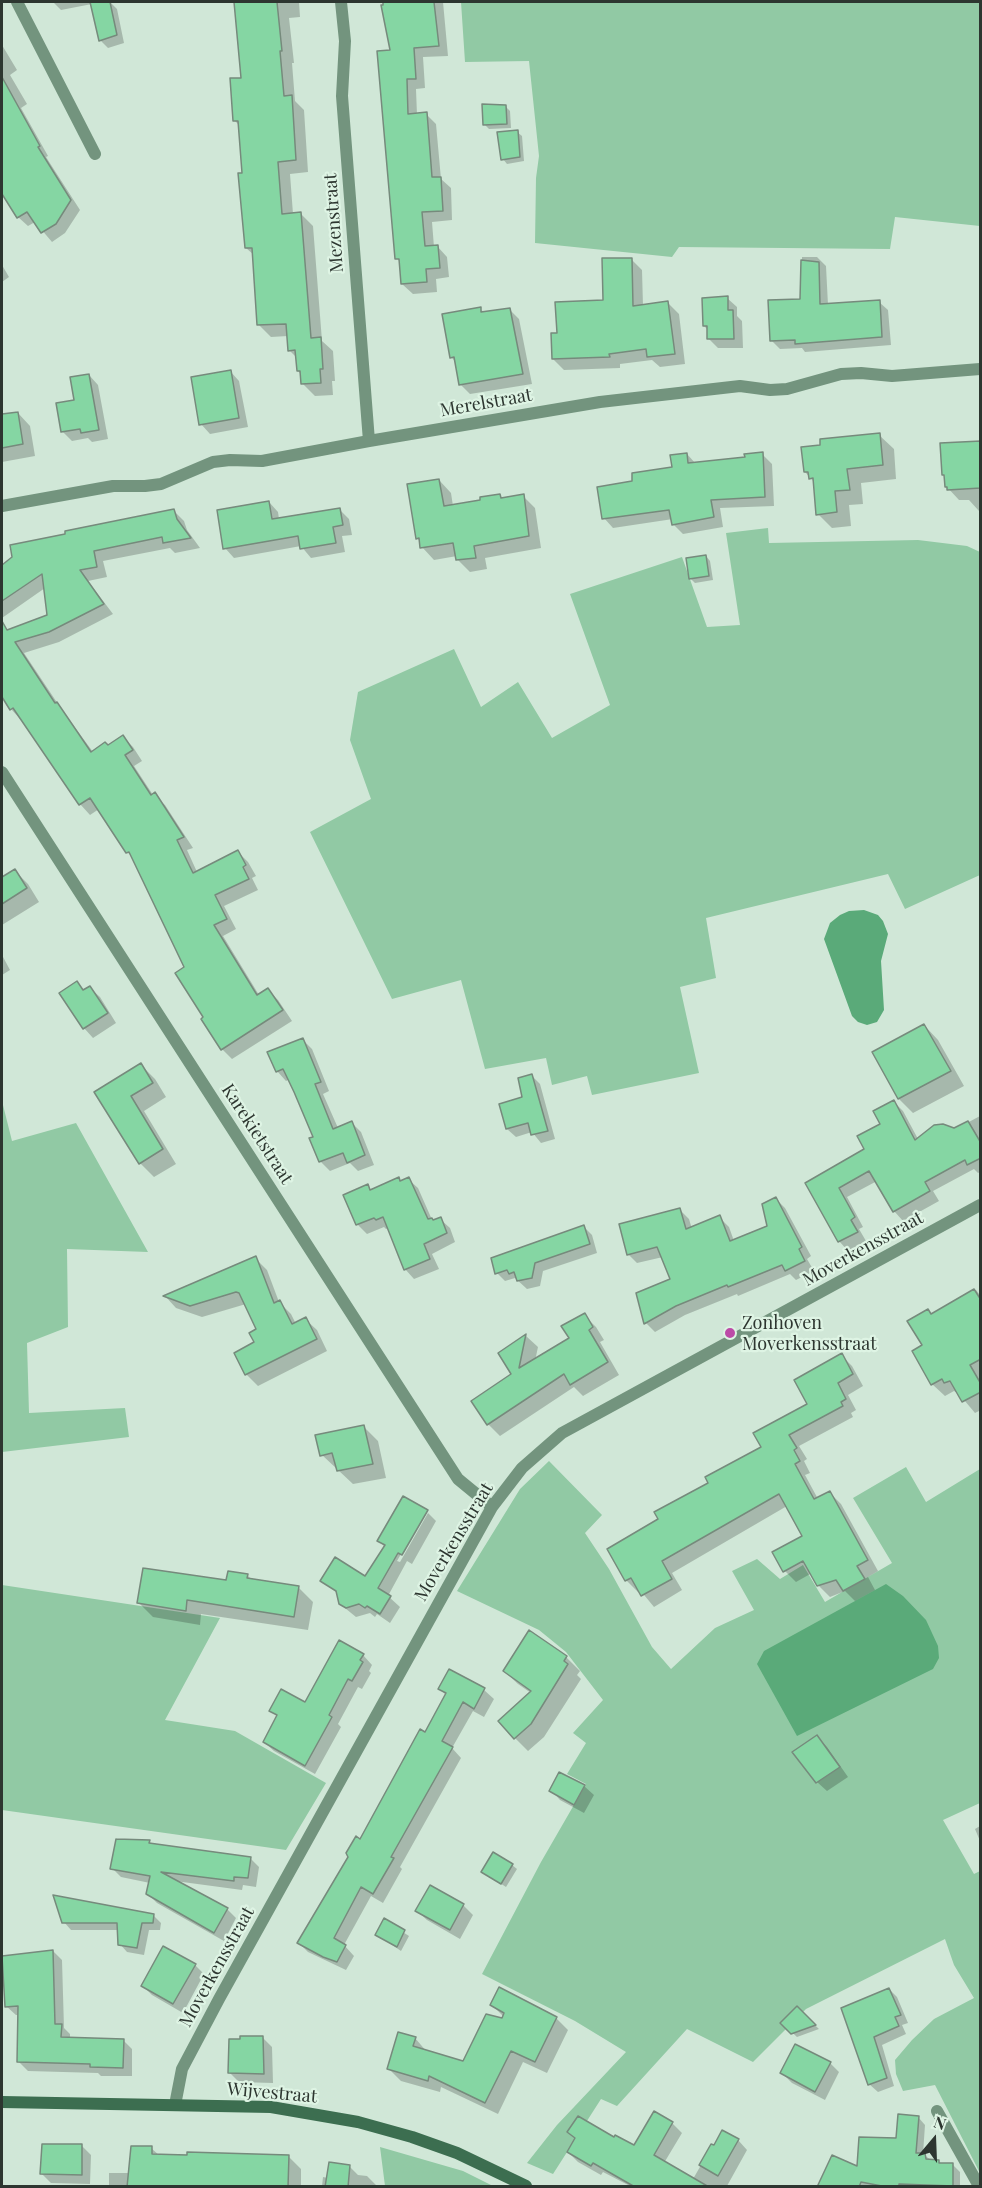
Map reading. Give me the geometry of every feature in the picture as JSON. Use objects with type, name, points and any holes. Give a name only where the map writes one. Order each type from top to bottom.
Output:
[{"type":"street","points":[[16,2],[95,154]]},
{"type":"street","name":"Mezenstraat","points":[[341,2],[345,41],[342,96],[369,441]]},
{"type":"street","name":"Merelstraat","points":[[2,506],[113,486],[161,484],[213,462],[262,461],[600,402],[740,386],[770,390],[788,389],[841,374],[892,376],[981,369]]},
{"type":"street","name":"Karekietstraat","points":[[2,772],[458,1479],[492,1507]]},
{"type":"street","name":"Moverkensstraat","points":[[175,2105],[182,2069],[219,1999],[492,1507],[522,1468],[562,1433],[981,1205]]},
{"type":"street","name":"Wijvestraat","points":[[2,2102],[271,2107],[358,2122],[412,2137],[457,2153],[526,2187]]},
{"type":"street","points":[[937,2111],[979,2187]]},
{"type":"shaded area","points":[[461,2],[980,2],[980,226],[895,217],[890,249],[679,247],[672,257],[535,243],[536,178],[539,156],[529,61],[465,62]]},
{"type":"shaded area","points":[[768,528],[769,543],[918,540],[967,546],[980,552],[980,875],[905,909],[888,874],[706,918],[716,978],[680,987],[699,1073],[592,1095],[587,1076],[552,1085],[546,1058],[485,1069],[461,980],[392,999],[310,832],[371,799],[350,740],[358,692],[454,649],[481,707],[518,682],[552,738],[610,705],[570,594],[682,557],[707,627],[740,625],[726,533]]},
{"type":"shaded area","points":[[864,910],[878,915],[888,934],[881,961],[884,1010],[877,1022],[867,1025],[858,1022],[852,1016],[824,939],[830,923],[840,915],[849,911]]},
{"type":"shaded area","points":[[2,1101],[12,1141],[76,1123],[148,1252],[67,1249],[68,1327],[27,1343],[29,1413],[125,1408],[129,1437],[2,1452]]},
{"type":"shaded area","points":[[549,1461],[602,1515],[585,1533],[609,1569],[652,1647],[671,1669],[715,1628],[754,1610],[732,1571],[757,1559],[780,1579],[803,1565],[825,1602],[892,1563],[853,1498],[906,1467],[926,1502],[980,1469],[980,1803],[943,1820],[974,1874],[980,1871],[980,2173],[935,2085],[903,2091],[896,2074],[895,2060],[912,2040],[934,2019],[974,1998],[954,1965],[945,1939],[806,2009],[753,2062],[687,2029],[617,2106],[601,2099],[553,2174],[527,2163],[557,2125],[626,2052],[575,2021],[482,1974],[541,1862],[586,1784],[567,1774],[586,1743],[573,1733],[603,1700],[566,1652],[539,1630],[457,1591],[520,1489]]},
{"type":"shaded area","points":[[886,1584],[903,1596],[926,1620],[938,1646],[939,1658],[933,1669],[797,1736],[757,1664],[764,1651]]},
{"type":"shaded area","points":[[2,1585],[220,1618],[165,1720],[235,1731],[326,1783],[286,1850],[2,1810]]},
{"type":"shaded area","points":[[380,2147],[463,2171],[493,2186],[385,2186]]},
{"type":"building","points":[[90,2],[110,2],[117,35],[99,41]]},
{"type":"building","points":[[234,2],[277,2],[284,96],[292,95],[296,160],[278,162],[282,214],[301,212],[311,338],[321,337],[323,369],[320,369],[321,383],[301,384],[295,350],[288,351],[286,324],[257,325],[252,248],[245,248],[238,173],[242,173],[238,121],[233,121],[230,78],[241,78]]},
{"type":"building","points":[[383,2],[434,2],[439,46],[414,48],[416,79],[407,79],[408,114],[427,112],[432,177],[441,177],[443,211],[422,212],[425,246],[438,245],[440,268],[426,269],[427,282],[401,284],[399,259],[395,259],[377,51],[390,50],[381,5]]},
{"type":"building","points":[[2,77],[40,146],[38,147],[71,200],[56,224],[41,233],[27,212],[17,218],[2,194]]},
{"type":"building","points":[[482,104],[506,105],[507,124],[483,125]]},
{"type":"building","points":[[518,130],[520,157],[501,160],[497,132]]},
{"type":"building","points":[[602,258],[632,258],[633,306],[668,301],[675,354],[647,357],[646,349],[609,354],[610,357],[552,359],[551,333],[557,333],[555,302],[603,300]]},
{"type":"building","points":[[801,260],[819,262],[820,304],[880,300],[882,337],[795,344],[795,340],[770,341],[768,300],[800,299]]},
{"type":"building","points":[[728,296],[728,310],[733,310],[734,339],[707,339],[707,326],[703,326],[702,298]]},
{"type":"building","points":[[481,307],[481,312],[510,308],[523,374],[459,385],[454,357],[450,358],[442,314]]},
{"type":"building","points":[[231,370],[239,418],[199,425],[191,377]]},
{"type":"building","points":[[89,374],[99,430],[81,433],[80,429],[61,432],[56,403],[74,400],[70,377]]},
{"type":"building","points":[[18,412],[23,444],[2,448],[2,414]]},
{"type":"building","points":[[880,433],[883,465],[847,469],[850,490],[835,491],[837,512],[816,515],[813,478],[809,479],[808,472],[804,472],[801,447],[820,445],[820,439]]},
{"type":"building","points":[[981,441],[981,488],[947,490],[944,475],[942,475],[940,443]]},
{"type":"building","points":[[763,452],[765,497],[711,500],[714,517],[672,525],[669,510],[602,519],[597,487],[632,481],[632,473],[672,467],[670,455],[687,453],[688,463],[745,457],[744,454]]},
{"type":"building","points":[[439,479],[444,506],[500,494],[501,498],[524,494],[529,536],[474,546],[476,558],[456,560],[453,543],[420,548],[419,538],[416,539],[407,484]]},
{"type":"building","points":[[269,501],[272,519],[340,508],[343,525],[333,527],[336,543],[300,549],[298,536],[223,549],[217,510]]},
{"type":"building","points":[[174,509],[177,519],[191,538],[163,543],[162,537],[94,551],[97,567],[80,570],[104,604],[49,632],[15,642],[91,752],[105,742],[108,745],[123,735],[133,750],[125,755],[151,795],[155,792],[184,837],[177,840],[193,873],[238,850],[246,865],[243,867],[249,879],[215,895],[227,919],[214,925],[257,995],[268,988],[283,1010],[221,1050],[175,973],[184,967],[129,852],[126,853],[90,798],[79,805],[13,708],[10,710],[2,697],[2,621],[7,630],[47,615],[42,574],[2,601],[2,565],[12,557],[10,545],[65,534],[65,531]]},
{"type":"building","points":[[706,555],[709,576],[689,579],[686,558]]},
{"type":"building","points":[[15,869],[27,888],[2,904],[2,877]]},
{"type":"building","points":[[77,981],[83,990],[90,986],[108,1013],[83,1029],[59,993]]},
{"type":"building","points":[[924,1024],[951,1071],[898,1099],[872,1052]]},
{"type":"building","points":[[303,1038],[321,1082],[315,1084],[333,1129],[352,1121],[365,1155],[347,1163],[343,1153],[319,1162],[309,1138],[313,1137],[294,1092],[283,1069],[276,1072],[267,1052]]},
{"type":"building","points":[[141,1063],[153,1083],[131,1096],[163,1149],[139,1164],[94,1092]]},
{"type":"building","points":[[532,1074],[548,1131],[531,1135],[528,1123],[506,1129],[499,1104],[522,1097],[518,1078]]},
{"type":"building","points":[[894,1100],[915,1140],[934,1125],[943,1124],[954,1128],[968,1121],[981,1143],[981,1158],[967,1165],[965,1160],[925,1182],[930,1191],[893,1212],[869,1171],[839,1188],[855,1217],[851,1220],[858,1232],[838,1242],[805,1183],[864,1149],[857,1136],[880,1124],[873,1111]]},
{"type":"building","points":[[399,1177],[400,1181],[409,1177],[428,1219],[441,1217],[447,1233],[424,1244],[430,1259],[404,1270],[383,1217],[356,1225],[343,1195],[368,1184],[370,1190]]},
{"type":"building","points":[[776,1197],[802,1247],[799,1249],[805,1261],[785,1271],[782,1265],[728,1287],[727,1285],[676,1306],[644,1324],[636,1293],[670,1279],[657,1247],[627,1255],[619,1224],[680,1208],[686,1229],[720,1215],[730,1241],[767,1226],[762,1204]]},
{"type":"building","points":[[584,1225],[590,1244],[535,1263],[532,1278],[517,1281],[514,1272],[509,1274],[507,1270],[495,1274],[491,1258]]},
{"type":"building","points":[[256,1256],[274,1303],[280,1300],[292,1324],[306,1317],[317,1339],[245,1375],[234,1353],[254,1342],[249,1333],[256,1329],[239,1293],[190,1306],[163,1296]]},
{"type":"building","points":[[974,1289],[981,1300],[981,1359],[970,1365],[981,1384],[981,1392],[962,1402],[950,1381],[944,1383],[942,1379],[931,1385],[912,1351],[922,1345],[907,1321],[928,1309],[931,1314]]},
{"type":"building","points":[[585,1313],[593,1327],[589,1330],[608,1362],[570,1385],[564,1374],[487,1425],[471,1401],[511,1374],[498,1353],[526,1334],[519,1368],[569,1338],[561,1326]]},
{"type":"building","points":[[842,1353],[853,1374],[838,1383],[846,1399],[841,1402],[843,1406],[789,1435],[797,1448],[794,1450],[800,1461],[795,1464],[814,1499],[830,1491],[868,1560],[857,1566],[865,1579],[843,1591],[836,1580],[817,1586],[803,1561],[783,1572],[772,1552],[802,1536],[779,1494],[662,1561],[672,1579],[641,1596],[631,1578],[625,1581],[607,1549],[658,1519],[654,1512],[708,1483],[705,1477],[761,1447],[753,1433],[807,1404],[794,1380]]},
{"type":"building","points":[[364,1425],[373,1464],[337,1471],[332,1453],[320,1456],[315,1435]]},
{"type":"building","points":[[403,1496],[428,1510],[402,1555],[398,1553],[378,1588],[391,1596],[380,1614],[359,1604],[346,1608],[339,1604],[336,1591],[320,1581],[335,1557],[365,1576],[385,1545],[377,1541]]},
{"type":"building","points":[[143,1568],[226,1580],[228,1571],[248,1574],[247,1578],[299,1586],[294,1617],[187,1600],[186,1611],[137,1603]]},
{"type":"building","points":[[529,1630],[567,1656],[564,1661],[568,1664],[531,1724],[514,1739],[498,1721],[531,1691],[503,1671]]},
{"type":"building","points":[[339,1640],[364,1654],[360,1660],[363,1662],[352,1681],[348,1679],[329,1715],[332,1717],[305,1766],[263,1742],[277,1715],[269,1711],[281,1689],[305,1702]]},
{"type":"building","points":[[449,1669],[485,1688],[474,1709],[463,1702],[442,1741],[453,1747],[391,1857],[394,1858],[373,1894],[361,1887],[334,1938],[346,1945],[337,1962],[323,1957],[297,1943],[348,1857],[346,1853],[356,1836],[360,1839],[420,1729],[425,1732],[446,1693],[438,1689]]},
{"type":"building","points":[[817,1735],[840,1767],[816,1783],[792,1752]]},
{"type":"building","points":[[559,1772],[585,1785],[574,1805],[549,1791]]},
{"type":"building","points":[[116,1839],[150,1840],[149,1843],[251,1857],[248,1878],[234,1877],[234,1881],[161,1872],[228,1908],[214,1933],[146,1894],[150,1876],[110,1869]]},
{"type":"building","points":[[493,1852],[513,1864],[501,1884],[481,1872]]},
{"type":"building","points":[[430,1885],[464,1904],[450,1930],[415,1911]]},
{"type":"building","points":[[53,1895],[154,1914],[153,1923],[142,1923],[137,1948],[118,1945],[117,1923],[62,1923]]},
{"type":"building","points":[[384,1918],[405,1930],[397,1947],[375,1935]]},
{"type":"building","points":[[163,1946],[196,1964],[173,2004],[141,1986]]},
{"type":"building","points":[[53,1950],[55,2024],[62,2024],[61,2037],[124,2039],[123,2068],[90,2067],[90,2064],[17,2062],[18,2006],[5,2007],[2,1956]]},
{"type":"building","points":[[499,1987],[557,2017],[535,2062],[511,2051],[485,2103],[429,2076],[428,2081],[387,2069],[398,2032],[416,2037],[413,2046],[463,2061],[486,2014],[502,2018],[504,2013],[490,2005]]},
{"type":"building","points":[[889,1988],[901,2015],[895,2017],[899,2026],[874,2037],[887,2078],[868,2085],[841,2008]]},
{"type":"building","points":[[797,2006],[816,2025],[791,2034],[780,2023]]},
{"type":"building","points":[[240,2036],[263,2036],[264,2074],[228,2073],[229,2039],[240,2039]]},
{"type":"building","points":[[795,2044],[831,2062],[815,2092],[780,2073]]},
{"type":"building","points":[[654,2111],[673,2122],[654,2155],[709,2187],[635,2187],[593,2163],[591,2166],[567,2152],[575,2138],[567,2132],[578,2116],[614,2137],[615,2135],[634,2145]]},
{"type":"building","points":[[898,2114],[919,2116],[916,2153],[925,2153],[926,2159],[939,2160],[939,2163],[953,2163],[953,2186],[899,2184],[899,2187],[887,2187],[861,2182],[859,2187],[817,2187],[832,2155],[857,2166],[859,2137],[896,2138]]},
{"type":"building","points":[[722,2130],[739,2139],[718,2176],[699,2165]]},
{"type":"building","points":[[42,2144],[82,2144],[82,2175],[40,2174]]},
{"type":"building","points":[[131,2146],[152,2146],[152,2154],[187,2155],[187,2152],[289,2155],[288,2187],[127,2187]]},
{"type":"building","points":[[329,2162],[350,2165],[348,2187],[325,2187]]},
{"type":"place","name":"Zonhoven Moverkensstraat","points":[[730,1333]]}]
